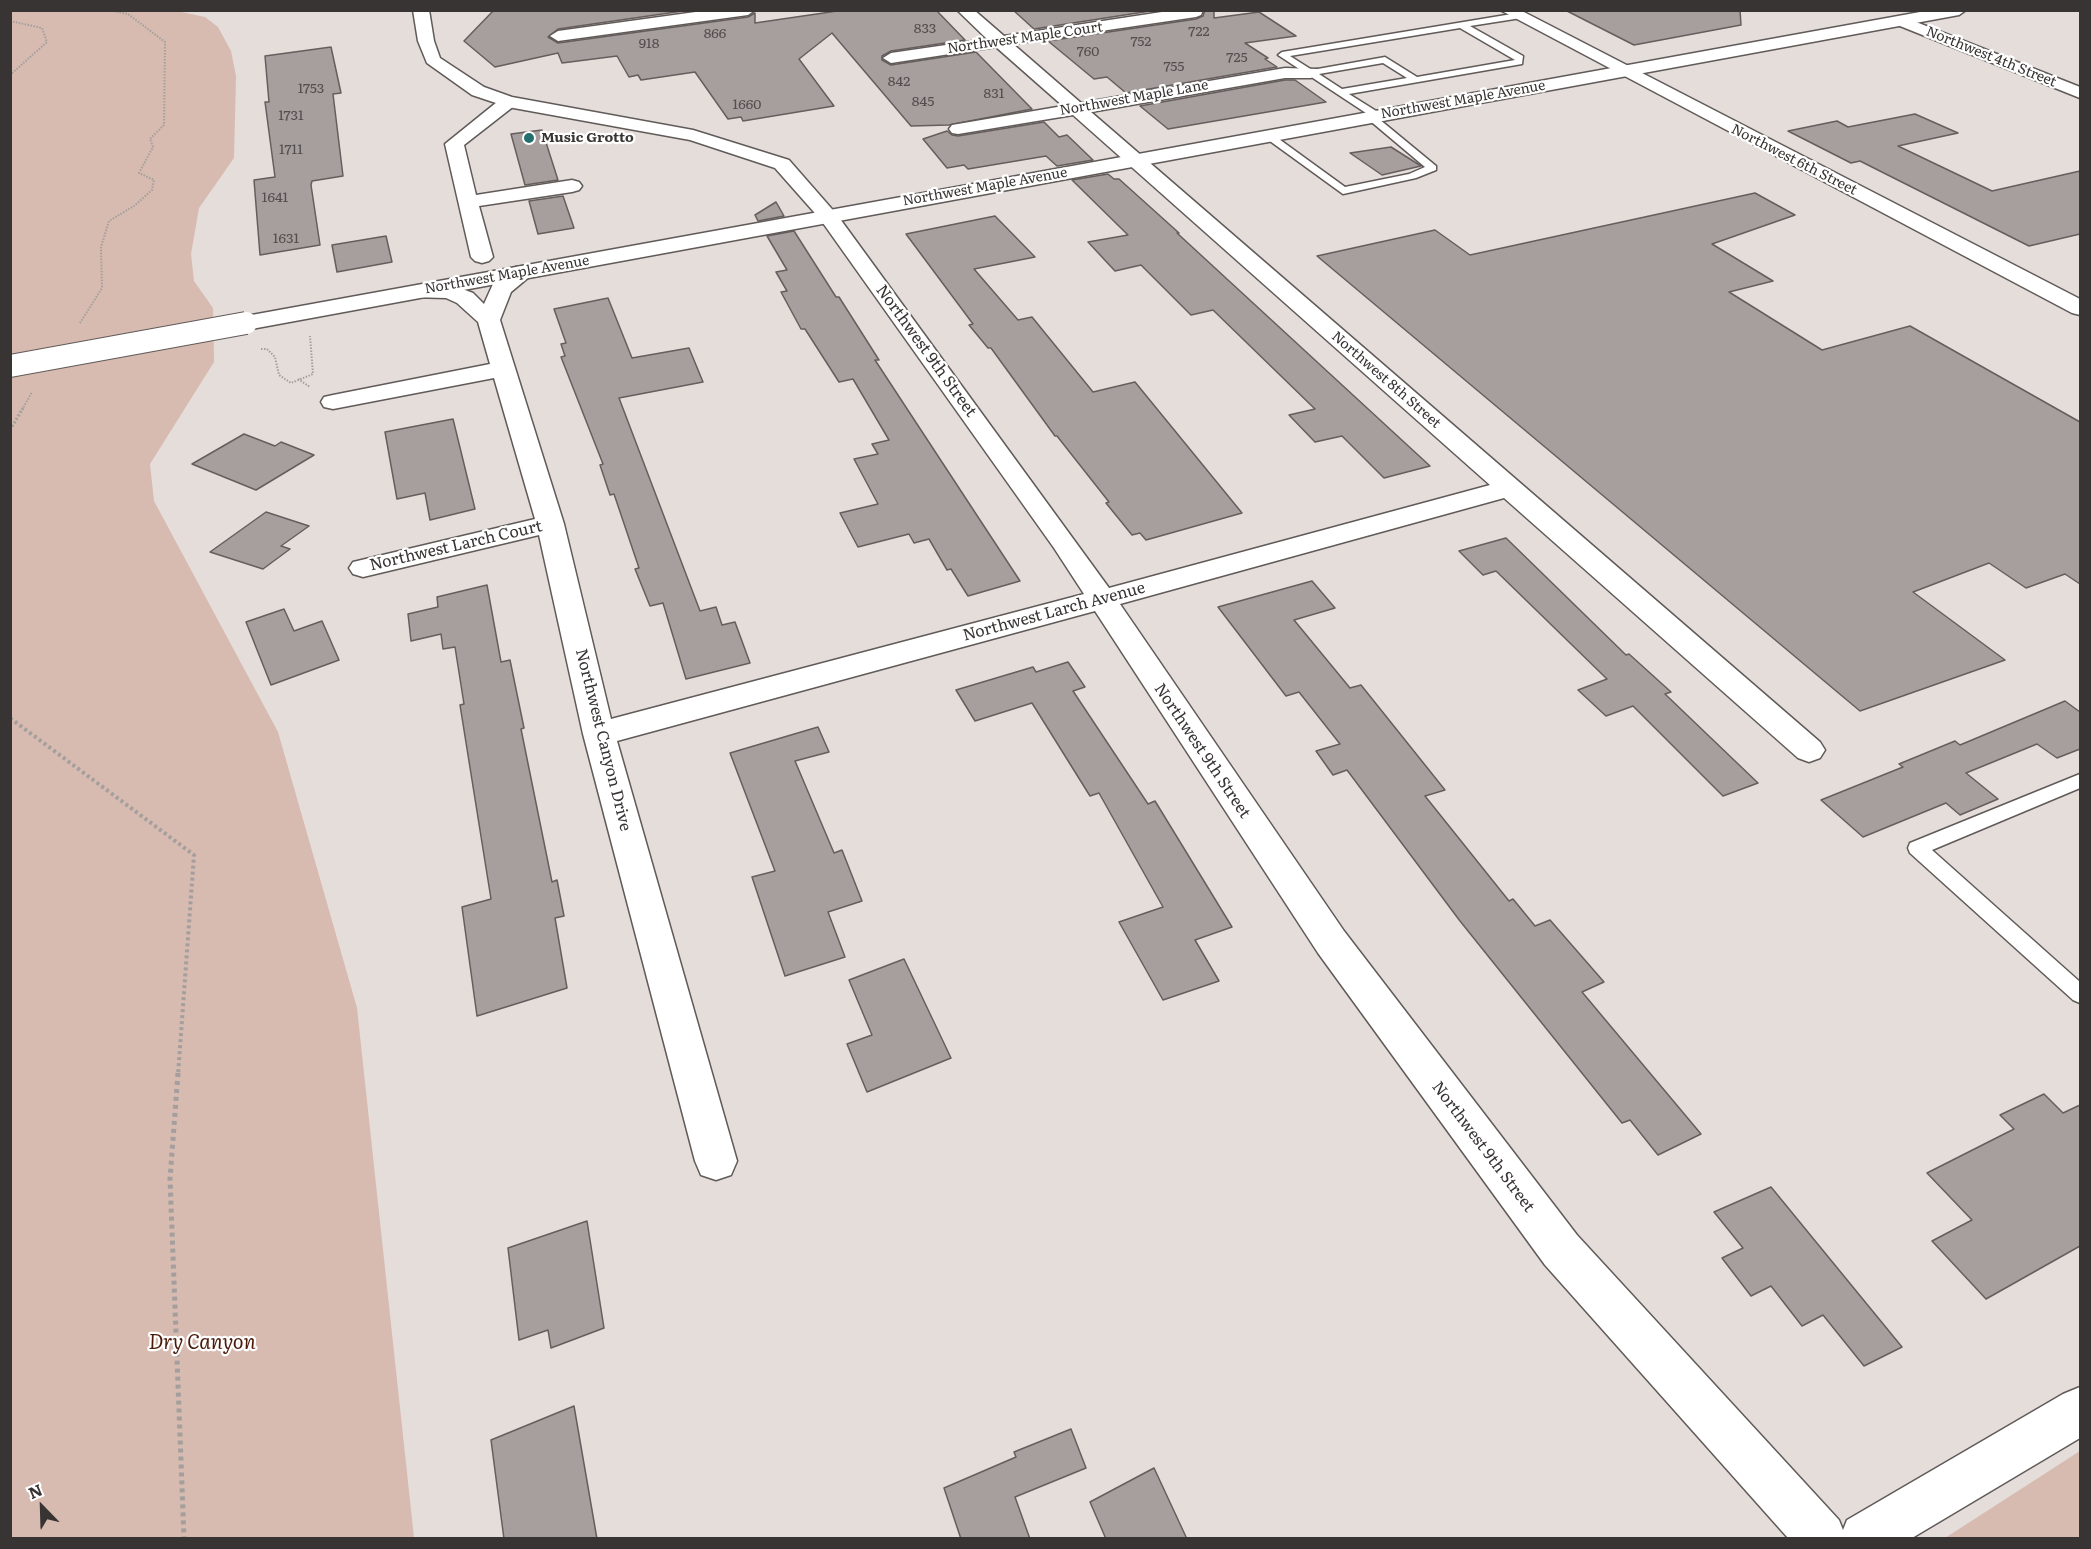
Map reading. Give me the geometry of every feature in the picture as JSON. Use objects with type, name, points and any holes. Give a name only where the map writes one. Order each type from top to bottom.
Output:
[{"type":"street","points":[[421,10],[426,41],[433,60],[454,77],[478,91],[508,102]]},
{"type":"street","points":[[558,36],[748,10]]},
{"type":"street","name":"Northwest 8th Street","points":[[964,10],[1809,750]]},
{"type":"street","name":"Northwest Maple Avenue","points":[[10,366],[1959,10]]},
{"type":"street","name":"Northwest Maple Court","points":[[891,58],[1196,12]]},
{"type":"street","name":"Northwest 6th Street","points":[[1513,13],[2080,308]]},
{"type":"street","name":"Northwest 4th Street","points":[[1901,21],[2080,93]]},
{"type":"street","name":"Northwest Maple Lane","points":[[958,129],[1285,73],[1311,73]]},
{"type":"street","points":[[482,257],[454,144],[508,102]]},
{"type":"street","name":"Northwest 9th Street","points":[[508,102],[693,135],[782,164],[828,216],[1065,544],[1331,942],[1554,1241],[1821,1539]]},
{"type":"street","points":[[469,202],[572,186]]},
{"type":"street","points":[[418,292],[449,291],[465,298],[489,320],[501,289],[524,272]]},
{"type":"street","name":"Northwest Canyon Drive","points":[[489,320],[550,524],[599,734],[716,1161]]},
{"type":"street","points":[[333,402],[503,369]]},
{"type":"street","name":"Northwest Larch Avenue","points":[[599,734],[1509,488]]},
{"type":"street","name":"Northwest Larch Court","points":[[363,568],[550,524]]},
{"type":"street","points":[[1865,1539],[2080,1411]]},
{"type":"lane","points":[[1268,136],[1343,191],[1412,176],[1432,168],[1375,116],[1342,92],[1282,55],[1461,26],[1513,13]]},
{"type":"lane","points":[[1342,92],[1519,62],[1520,58],[1461,26]]},
{"type":"lane","points":[[1357,43],[1366,49]]},
{"type":"lane","points":[[1376,55],[1416,80]]},
{"type":"lane","points":[[1311,73],[1385,60]]},
{"type":"lane","points":[[2080,781],[1917,848],[2080,994]]},
{"type":"path","points":[[73,331],[102,288],[101,247],[109,221],[134,206],[152,190],[154,180],[140,173],[153,147],[150,139],[164,125],[165,42],[128,14],[108,10]]},
{"type":"path","points":[[10,21],[42,28],[47,42],[10,75]]},
{"type":"path","points":[[255,348],[267,349],[275,357],[279,375],[291,383],[313,374],[307,312]]},
{"type":"path","points":[[10,430],[33,391]]},
{"type":"path","points":[[10,718],[194,855],[170,1179],[184,1539]]},
{"type":"green space","name":"Dry Canyon","points":[[11,11],[177,11],[205,17],[218,27],[231,51],[236,76],[234,158],[199,208],[191,254],[194,281],[213,308],[214,362],[150,464],[154,501],[278,732],[357,1008],[414,1538],[11,1538]]},
{"type":"green space","points":[[2080,1451],[2080,1538],[1945,1538]]},
{"type":"building","points":[[494,10],[690,10],[558,29],[548,37],[558,43],[748,17],[755,13],[755,23],[844,10],[936,10],[965,40],[891,51],[882,56],[882,60],[891,65],[976,52],[1032,109],[949,125],[911,126],[832,33],[799,59],[834,106],[743,121],[741,117],[728,119],[695,72],[641,80],[638,75],[629,77],[617,56],[562,63],[558,53],[495,67],[464,41]]},
{"type":"building","points":[[1013,10],[1157,10],[1034,29]]},
{"type":"building","points":[[1205,10],[1214,10],[1214,18],[1259,12],[1296,36],[1245,43],[1277,67],[1126,93],[1107,77],[1094,79],[1048,41],[1196,19],[1203,16]]},
{"type":"building","points":[[1565,10],[1740,10],[1741,25],[1634,45]]},
{"type":"building","points":[[331,47],[341,93],[333,94],[343,176],[312,181],[320,245],[260,255],[254,180],[275,177],[265,102],[269,102],[265,56]]},
{"type":"building","points":[[1295,80],[1326,102],[1168,129],[1140,106]]},
{"type":"building","points":[[1915,114],[1958,133],[1898,146],[1992,191],[2080,171],[2080,234],[2029,246],[1860,161],[1851,163],[1788,131],[1837,121],[1848,127]]},
{"type":"building","points":[[1044,122],[1059,137],[1067,135],[1093,160],[1057,166],[1046,156],[968,169],[964,165],[947,168],[923,139],[947,131],[958,136]]},
{"type":"building","points":[[542,130],[558,180],[525,185],[511,134]]},
{"type":"building","points":[[1391,147],[1421,166],[1382,175],[1350,153]]},
{"type":"building","points":[[1108,174],[1114,179],[1119,179],[1179,233],[1177,233],[1430,466],[1384,478],[1342,436],[1315,442],[1289,415],[1315,409],[1213,310],[1191,315],[1141,265],[1115,271],[1088,242],[1128,235],[1072,180]]},
{"type":"building","points":[[1755,193],[1795,215],[1712,244],[1773,281],[1729,292],[1822,350],[1910,326],[2080,422],[2080,584],[2065,574],[2026,588],[1989,563],[1913,592],[2005,660],[1860,711],[1317,256],[1435,230],[1470,255]]},
{"type":"building","points":[[563,196],[574,228],[538,234],[529,201]]},
{"type":"building","points":[[776,202],[784,216],[758,221],[755,215]]},
{"type":"building","points":[[995,216],[1035,257],[974,269],[1018,320],[1032,317],[1093,392],[1135,382],[1242,513],[1146,540],[1140,533],[1132,535],[1106,503],[1109,502],[1055,436],[991,348],[988,348],[969,325],[973,324],[906,234]]},
{"type":"building","points":[[794,231],[836,297],[839,297],[879,360],[875,360],[1020,581],[968,596],[951,569],[947,570],[929,539],[914,543],[909,534],[858,547],[840,513],[878,504],[854,459],[878,454],[872,444],[889,440],[853,379],[839,382],[805,329],[801,329],[781,292],[787,291],[776,272],[787,270],[767,236]]},
{"type":"building","points":[[386,236],[392,262],[337,272],[332,245]]},
{"type":"building","points":[[608,298],[632,358],[689,348],[703,382],[619,398],[700,611],[716,607],[722,625],[735,622],[750,663],[686,679],[663,603],[650,606],[635,569],[639,568],[614,494],[610,495],[600,465],[603,464],[561,357],[565,356],[561,344],[566,343],[554,309]]},
{"type":"building","points":[[453,419],[475,509],[430,520],[425,493],[397,499],[385,432]]},
{"type":"building","points":[[244,434],[275,446],[281,442],[314,455],[256,490],[192,464]]},
{"type":"building","points":[[266,512],[309,526],[281,546],[290,549],[263,569],[210,552]]},
{"type":"building","points":[[1506,538],[1626,655],[1629,654],[1671,692],[1665,694],[1758,783],[1723,796],[1633,706],[1606,716],[1578,690],[1607,679],[1496,571],[1483,575],[1459,551]]},
{"type":"building","points":[[1312,581],[1335,608],[1294,620],[1350,688],[1361,685],[1445,790],[1425,796],[1509,901],[1513,899],[1535,926],[1550,920],[1604,982],[1582,992],[1701,1134],[1658,1155],[1630,1120],[1622,1123],[1460,921],[1347,770],[1333,775],[1316,751],[1340,744],[1299,692],[1286,696],[1218,607]]},
{"type":"building","points":[[487,585],[501,662],[510,660],[524,728],[521,729],[552,882],[557,880],[564,916],[555,918],[567,988],[477,1016],[462,907],[491,899],[460,705],[464,704],[455,647],[443,649],[441,634],[411,641],[408,614],[438,607],[437,597]]},
{"type":"building","points":[[284,609],[294,631],[322,621],[339,660],[271,685],[246,622]]},
{"type":"building","points":[[1068,662],[1085,687],[1073,691],[1148,804],[1155,801],[1232,927],[1195,940],[1219,981],[1163,1000],[1119,922],[1163,907],[1099,793],[1090,796],[1032,703],[975,721],[956,690],[1033,667],[1036,672]]},
{"type":"building","points":[[2065,701],[2080,712],[2080,749],[2057,758],[2037,744],[1966,773],[1998,799],[1960,815],[1946,803],[1863,837],[1821,800],[1903,767],[1899,764],[1955,741],[1960,745]]},
{"type":"building","points":[[818,727],[829,752],[795,761],[834,853],[842,850],[862,901],[828,912],[845,957],[785,976],[752,877],[775,871],[730,753]]},
{"type":"building","points":[[904,959],[951,1058],[867,1092],[847,1044],[872,1035],[849,980]]},
{"type":"building","points":[[2044,1094],[2063,1113],[2080,1105],[2080,1246],[1986,1299],[1932,1241],[1972,1220],[1927,1173],[2014,1129],[2000,1115]]},
{"type":"building","points":[[1771,1187],[1902,1347],[1864,1366],[1823,1315],[1802,1326],[1771,1286],[1751,1296],[1722,1258],[1743,1248],[1714,1212]]},
{"type":"building","points":[[587,1221],[604,1328],[551,1348],[548,1330],[519,1340],[508,1248]]},
{"type":"building","points":[[574,1406],[597,1539],[504,1539],[491,1440]]},
{"type":"building","points":[[1071,1429],[1086,1468],[1015,1497],[1030,1539],[961,1539],[944,1488],[1016,1457],[1014,1452]]},
{"type":"building","points":[[1154,1468],[1187,1539],[1106,1539],[1090,1502]]},
{"type":"place","name":"Music Grotto","points":[[529,138]]}]
